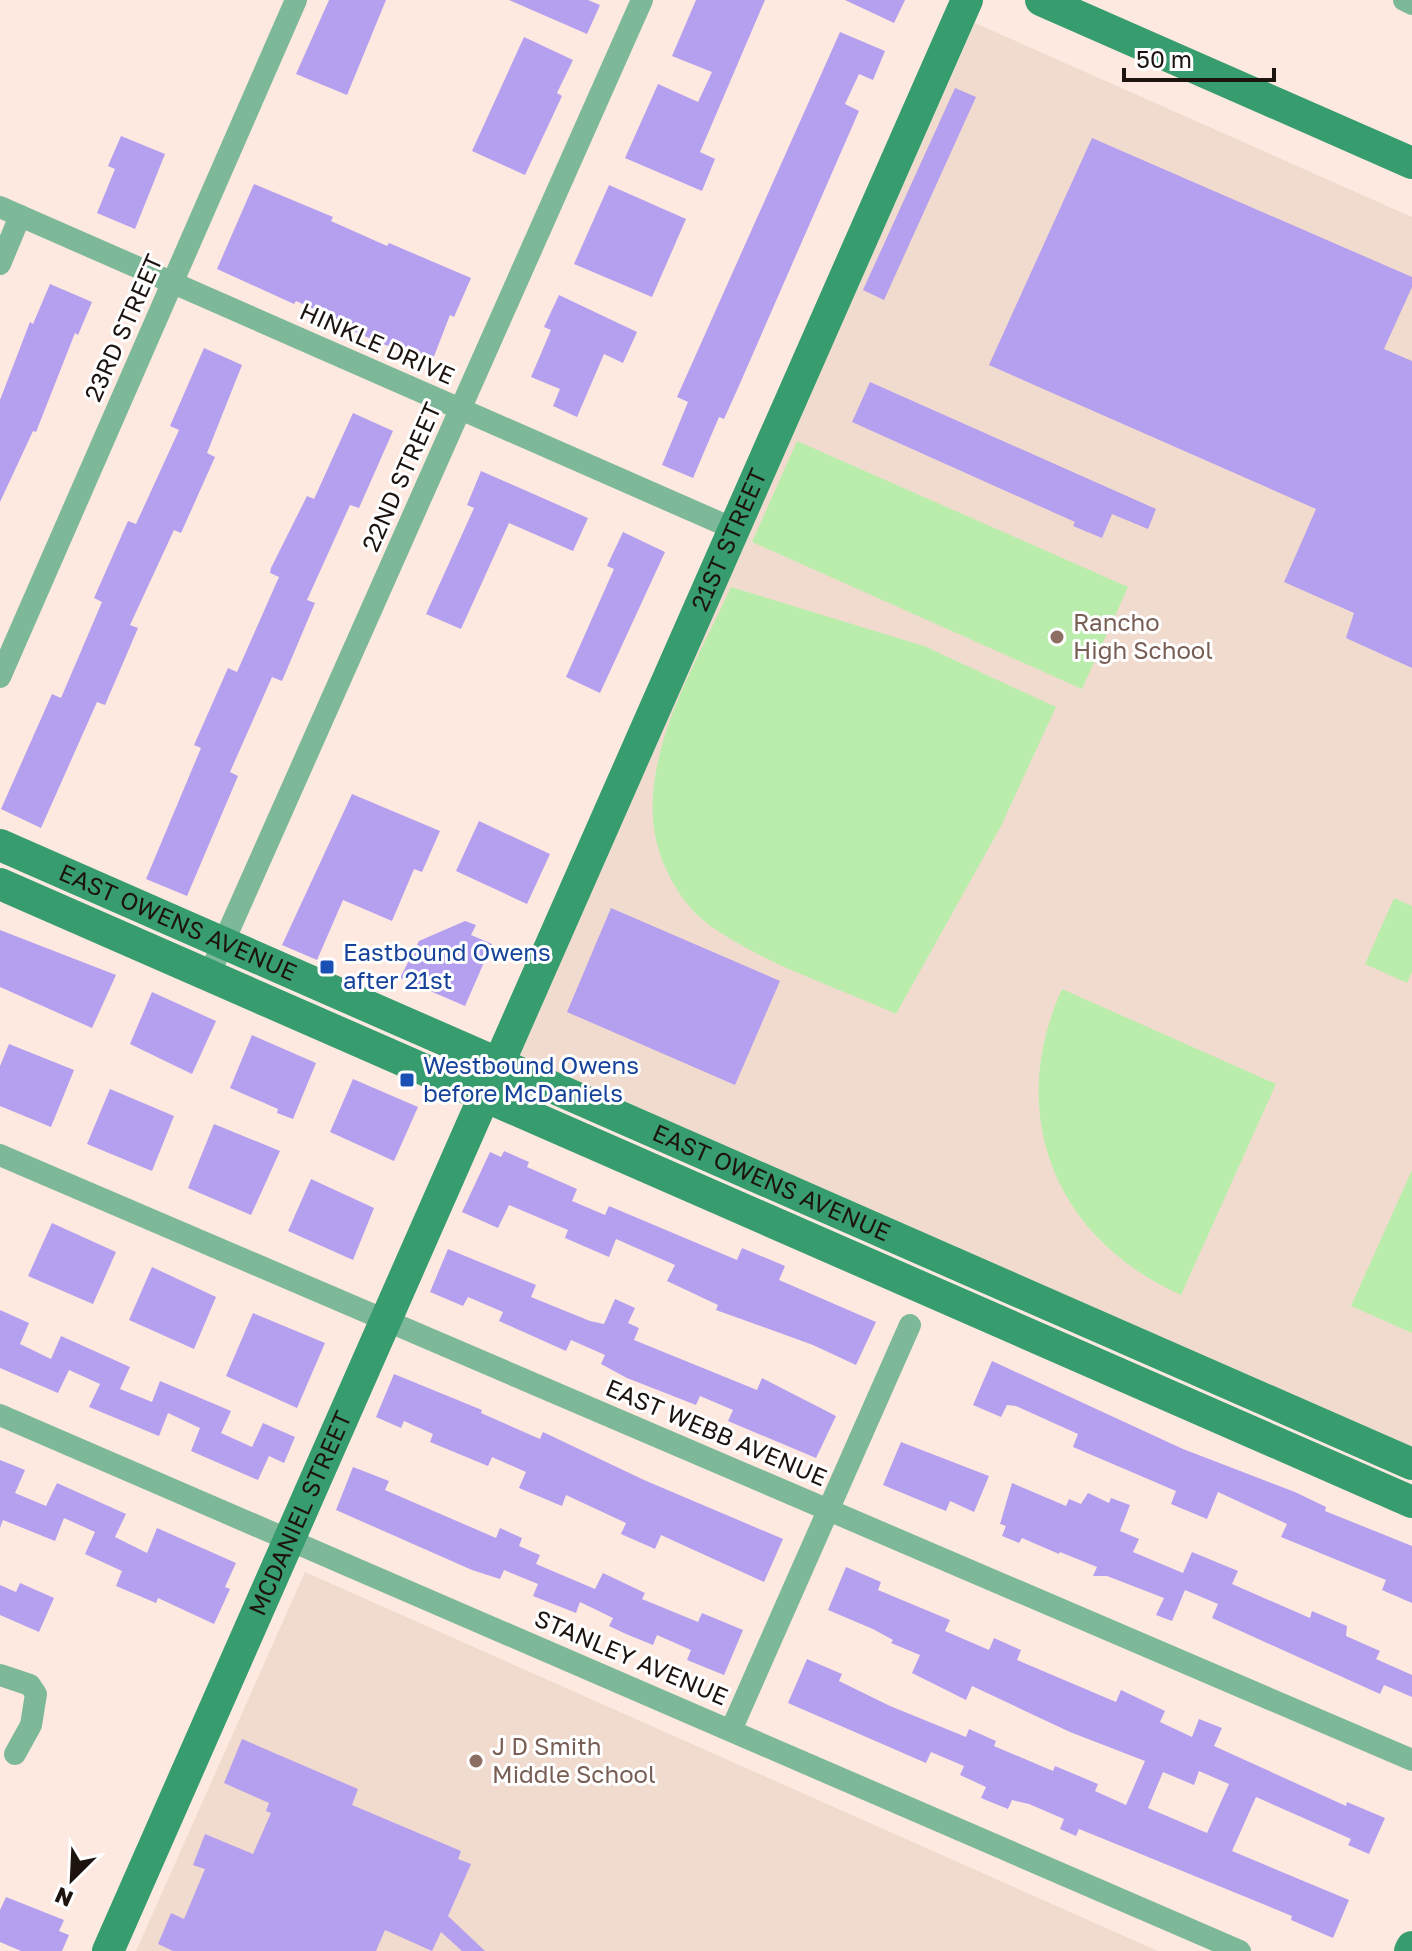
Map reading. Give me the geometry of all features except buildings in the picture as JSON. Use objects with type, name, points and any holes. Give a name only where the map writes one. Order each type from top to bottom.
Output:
[{"type":"main road","name":"21ST STREET","points":[[492,1079],[967,0]]},
{"type":"main road","points":[[1041,0],[1412,163]]},
{"type":"main road","name":"EAST OWENS AVENUE","points":[[0,845],[224,942],[711,1194],[1412,1502]]},
{"type":"main road","name":"EAST OWENS AVENUE","points":[[0,884],[209,975],[757,1175],[1412,1464]]},
{"type":"main road","name":"MCDANIEL STREET","points":[[108,1951],[492,1079]]},
{"type":"main road","points":[[711,1194],[757,1175]]},
{"type":"street","name":"23RD STREET","points":[[0,677],[296,0]]},
{"type":"street","name":"22ND STREET","points":[[209,975],[642,0]]},
{"type":"street","points":[[1404,0],[1412,4]]},
{"type":"street","name":"HINKLE DRIVE","points":[[10,211],[734,529]]},
{"type":"street","points":[[0,264],[10,211]]},
{"type":"street","name":"EAST WEBB AVENUE","points":[[0,1155],[1412,1760]]},
{"type":"street","points":[[732,1728],[831,1510],[910,1325]]},
{"type":"street","name":"STANLEY AVENUE","points":[[0,1415],[288,1542],[732,1728],[1240,1951]]},
{"type":"street","points":[[0,1675],[30,1685],[36,1694],[37,1706],[31,1725],[15,1754]]},
{"type":"shaded area","name":"Rancho High School","points":[[975,23],[1412,217],[1412,1456],[515,1057]]},
{"type":"shaded area","name":"J D Smith Middle School","points":[[305,1572],[1158,1951],[136,1951]]},
{"type":"green space","points":[[797,441],[1128,587],[1082,689],[752,542]]},
{"type":"green space","points":[[731,587],[924,646],[1056,707],[1001,826],[896,1014],[776,963],[730,939],[696,914],[668,873],[656,838],[653,802],[657,765],[682,690]]},
{"type":"green space","points":[[1394,898],[1412,906],[1412,972],[1407,983],[1365,964]]},
{"type":"green space","points":[[1062,989],[1276,1084],[1181,1295],[1137,1271],[1101,1241],[1073,1207],[1053,1168],[1041,1126],[1039,1082],[1046,1036]]},
{"type":"green space","points":[[1412,1170],[1412,1333],[1351,1306]]},
{"type":"place","name":"Rancho High School","points":[[1057,637]]},
{"type":"place","name":"Eastbound Owens after 21st","points":[[327,967]]},
{"type":"place","name":"Westbound Owens before McDaniels","points":[[407,1080]]},
{"type":"place","name":"J D Smith Middle School","points":[[476,1761]]}]
